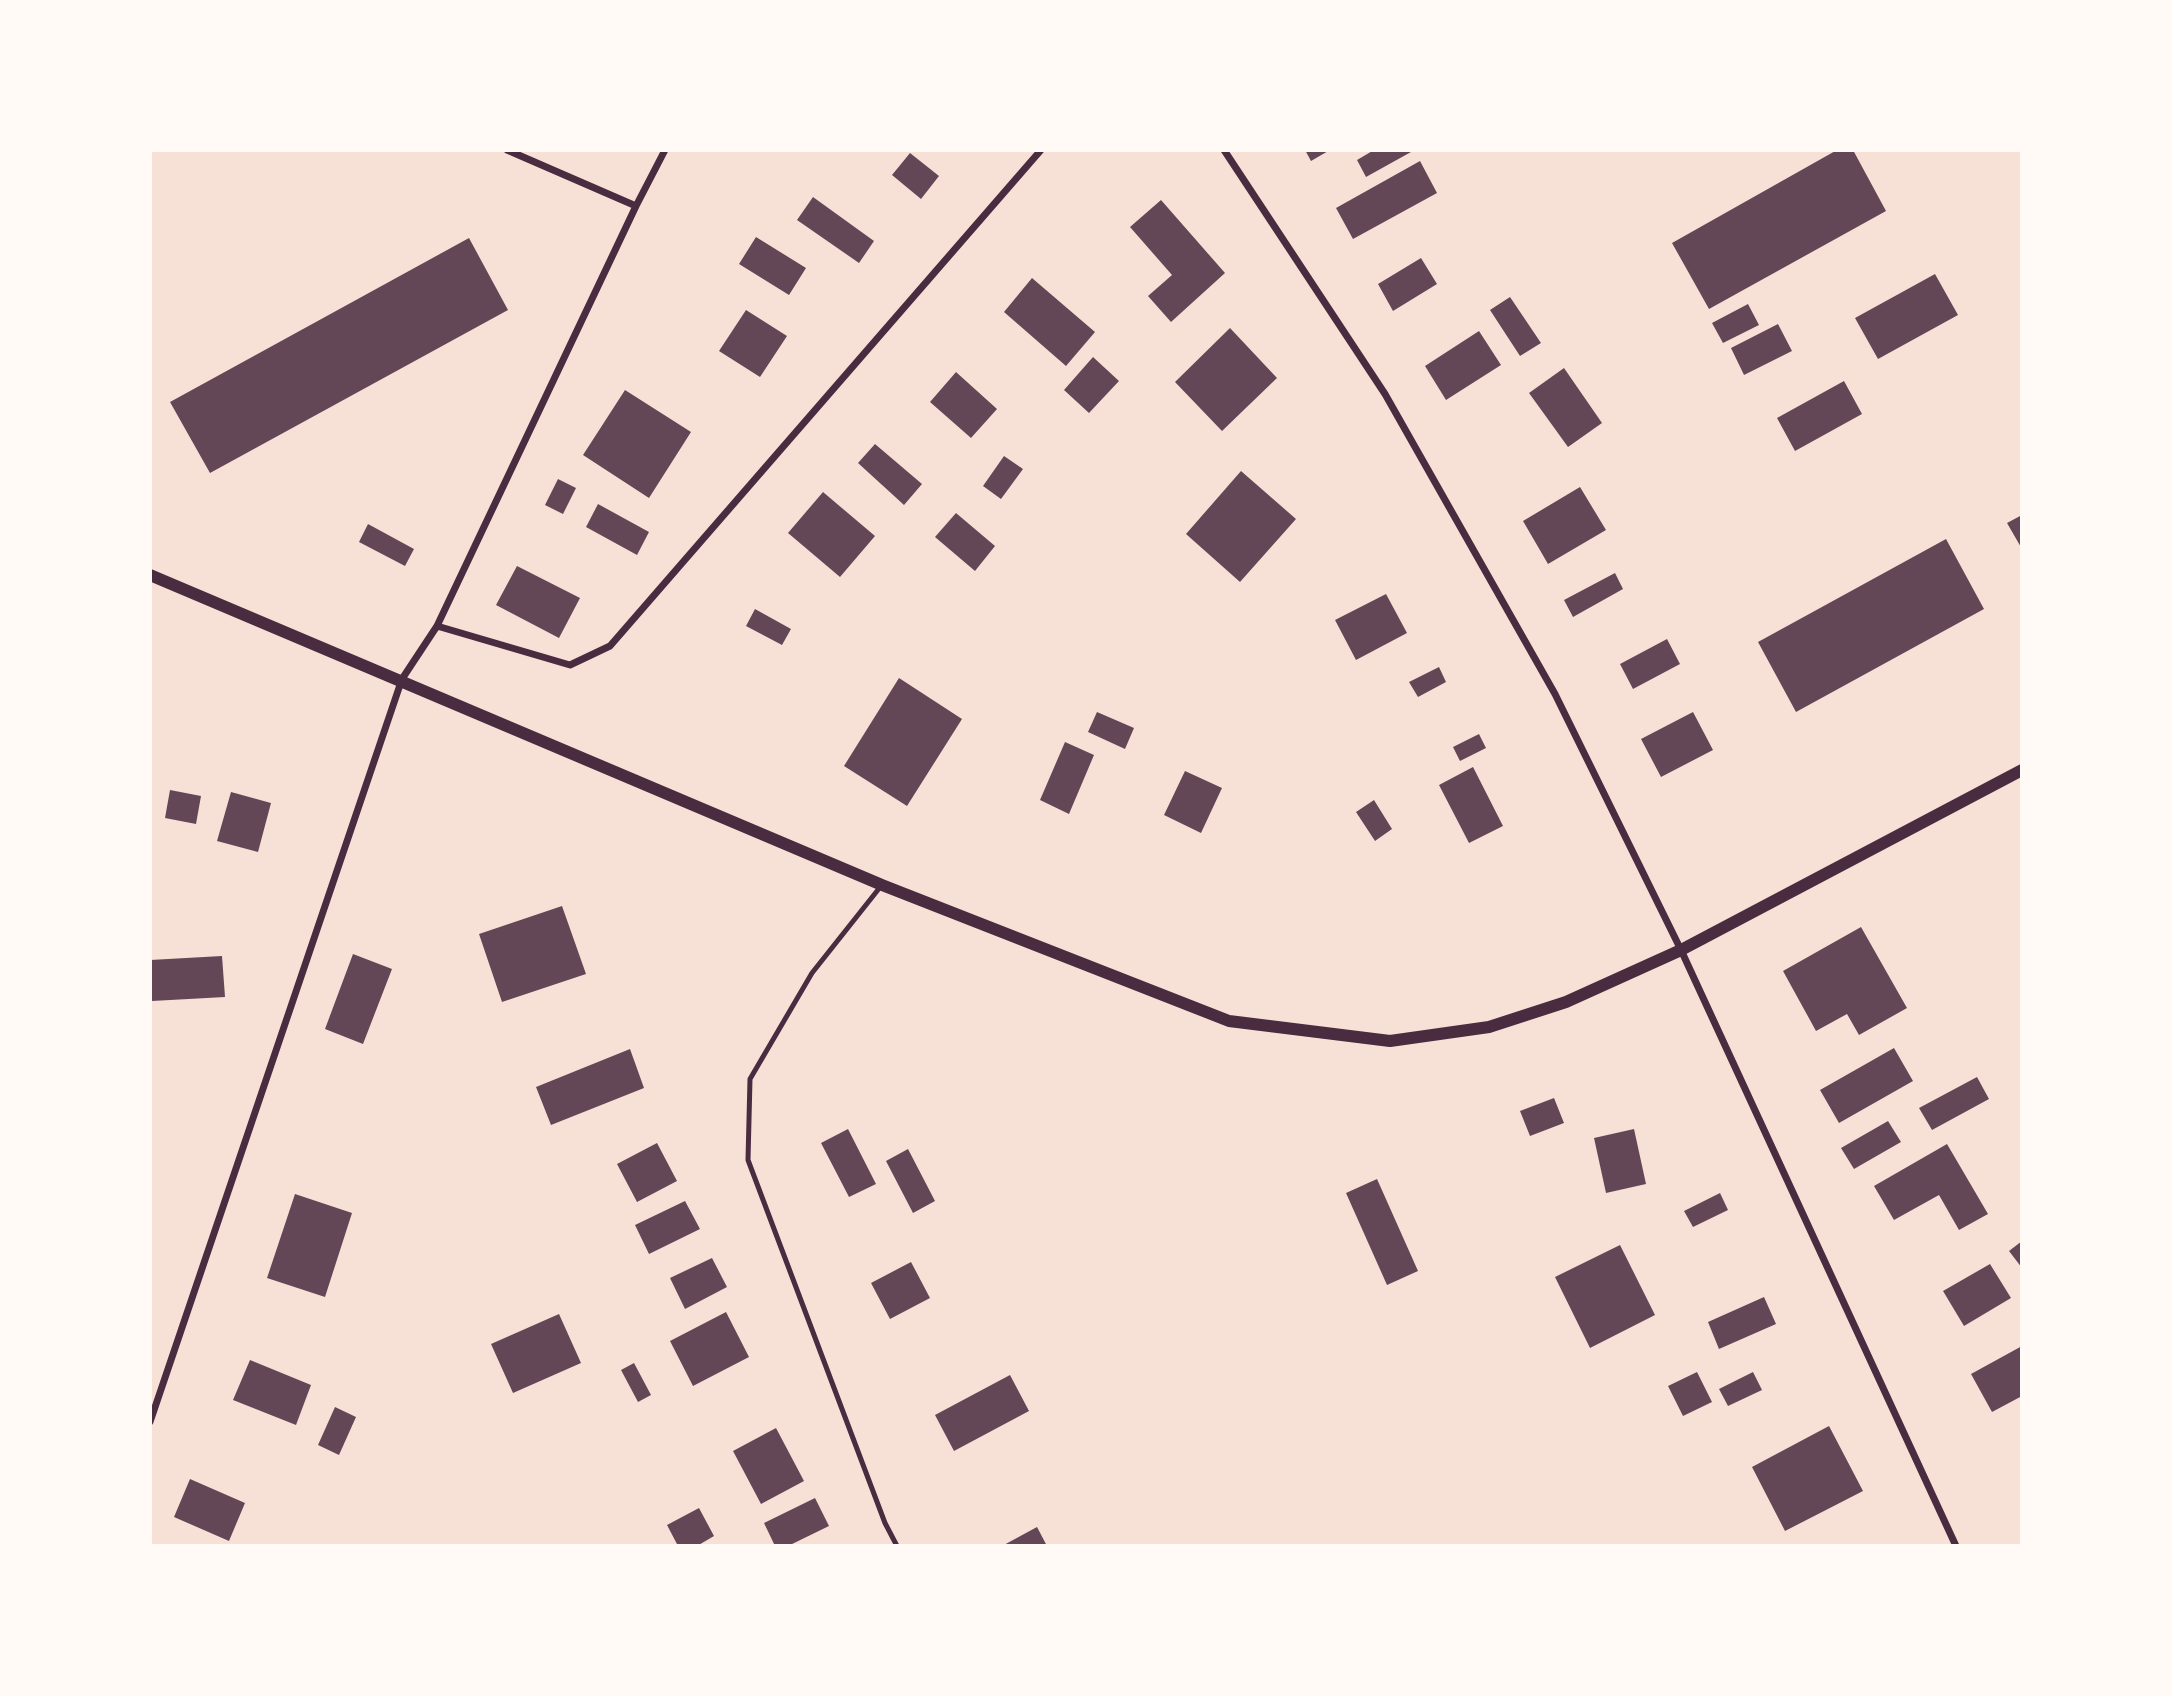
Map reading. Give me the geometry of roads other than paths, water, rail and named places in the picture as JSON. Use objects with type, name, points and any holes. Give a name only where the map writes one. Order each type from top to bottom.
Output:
[{"type":"street","points":[[507,150],[636,205]]},
{"type":"street","points":[[150,1422],[402,679],[437,626],[636,205],[665,150]]},
{"type":"street","points":[[437,626],[569,665],[610,646],[1041,150]]},
{"type":"street","points":[[1224,150],[1385,394],[1555,694],[1681,950],[1956,1545]]},
{"type":"street","points":[[150,575],[402,679],[883,885],[1229,1021],[1390,1041],[1489,1027],[1566,1002],[1681,950],[2021,770]]},
{"type":"lane","points":[[883,885],[812,973],[750,1079],[748,1160],[885,1523],[897,1545]]}]
